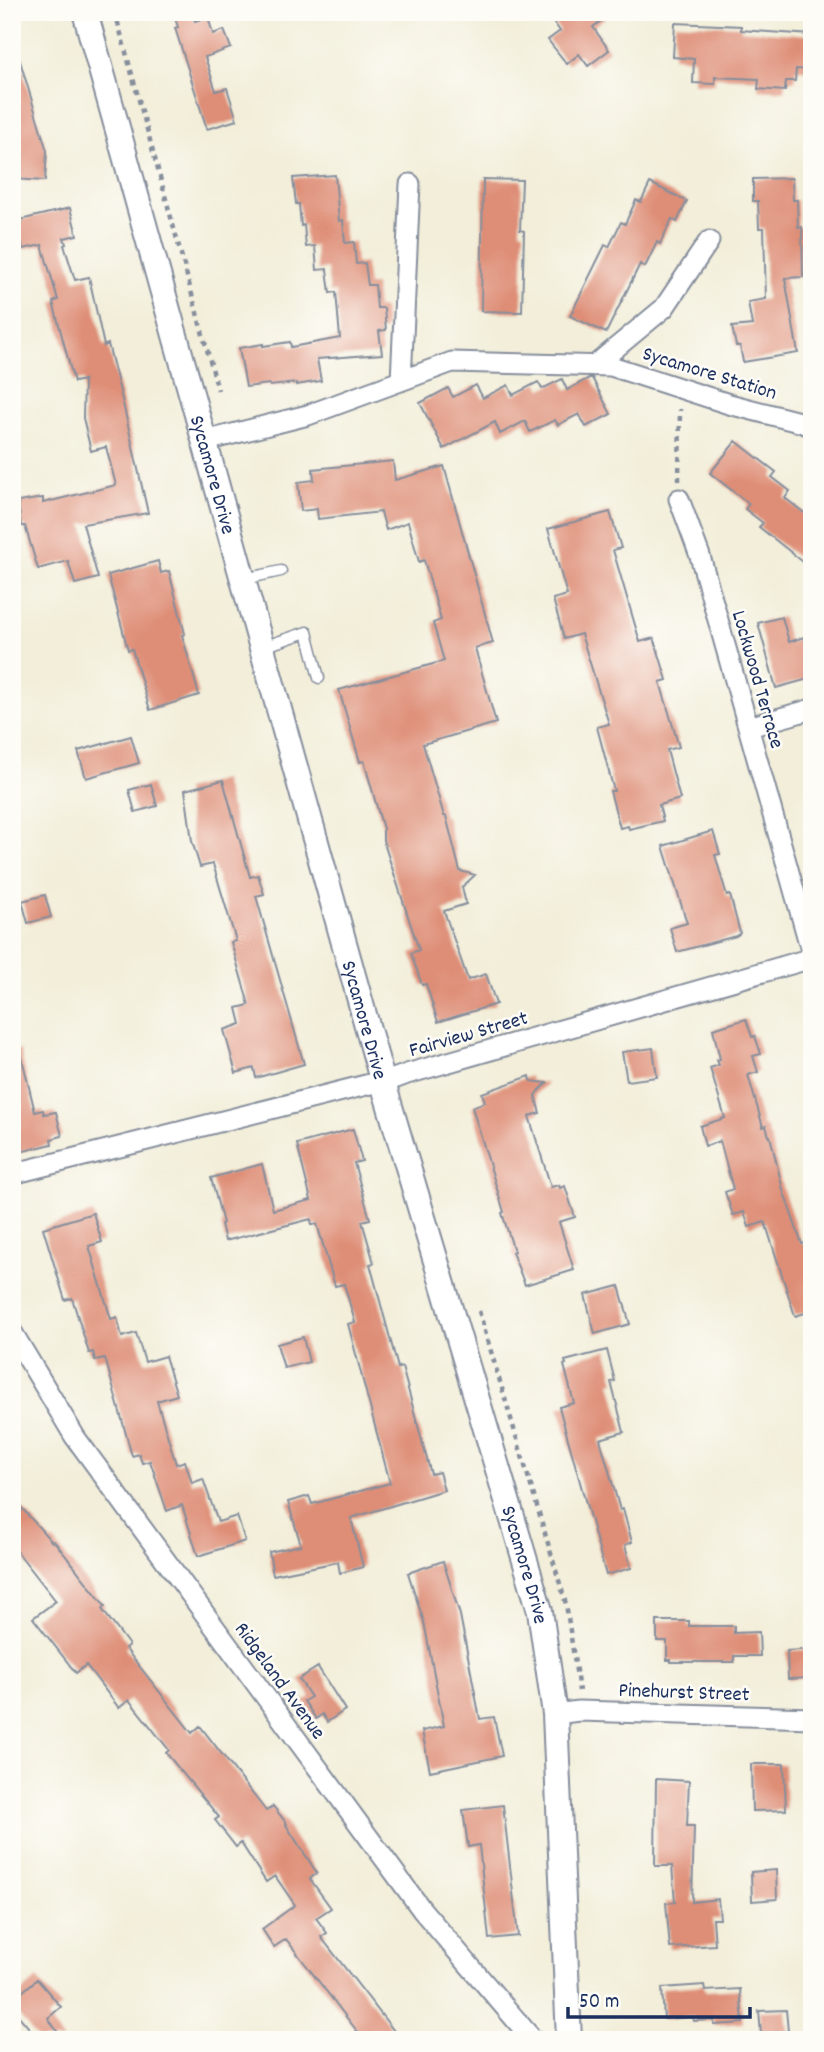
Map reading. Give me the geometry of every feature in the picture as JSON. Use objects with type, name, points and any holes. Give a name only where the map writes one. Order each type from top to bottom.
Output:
[{"type":"street","name":"Sycamore Drive","points":[[85,12],[383,1083],[540,1611],[555,1714],[569,2040]]},
{"type":"street","points":[[401,381],[410,184]]},
{"type":"street","name":"Sycamore Station","points":[[594,366],[664,308],[709,242]]},
{"type":"street","name":"Sycamore Station","points":[[205,441],[308,415],[452,362],[611,366],[812,427]]},
{"type":"street","name":"Lockwood Terrace","points":[[679,499],[699,556],[749,727],[812,956]]},
{"type":"street","points":[[749,727],[812,709]]},
{"type":"street","name":"Fairview Street","points":[[12,1174],[374,1083],[383,1083],[812,956]]},
{"type":"street","name":"Ridgeland Avenue","points":[[12,1332],[75,1437],[413,1898],[533,2040]]},
{"type":"street","name":"Pinehurst Street","points":[[555,1714],[579,1711],[812,1718]]},
{"type":"lane","points":[[243,579],[281,571]]},
{"type":"lane","points":[[262,647],[307,632],[319,678]]},
{"type":"path","points":[[679,499],[680,388]]},
{"type":"building","points":[[173,12],[191,12],[195,21],[208,17],[213,34],[224,30],[231,48],[205,57],[216,91],[227,88],[237,120],[207,129],[175,28],[178,27]]},
{"type":"building","points":[[546,12],[613,12],[593,27],[609,50],[588,66],[579,54],[567,64],[548,40],[560,31]]},
{"type":"building","points":[[675,23],[741,26],[741,30],[812,35],[812,70],[796,69],[795,81],[786,81],[785,91],[758,89],[759,79],[715,77],[715,84],[693,83],[694,59],[673,57]]},
{"type":"building","points":[[17,51],[47,151],[45,181],[12,179],[12,52]]},
{"type":"building","points":[[335,175],[339,221],[343,220],[345,243],[354,242],[356,264],[365,263],[368,285],[375,285],[377,308],[384,308],[386,330],[379,331],[382,354],[317,359],[321,381],[246,387],[239,348],[290,342],[291,347],[340,338],[336,292],[330,293],[327,269],[317,270],[315,246],[306,247],[304,225],[301,226],[293,178]]},
{"type":"building","points":[[792,178],[793,200],[797,200],[798,227],[802,227],[803,277],[785,278],[798,353],[743,362],[732,327],[752,325],[748,302],[766,299],[764,228],[759,228],[758,201],[753,201],[753,179]]},
{"type":"building","points":[[483,179],[522,180],[522,312],[481,311]]},
{"type":"building","points":[[650,183],[687,201],[677,222],[672,219],[660,244],[657,242],[645,267],[640,264],[606,333],[570,316],[605,245],[609,247],[621,222],[625,224],[636,200],[641,202]]},
{"type":"building","points":[[70,208],[77,235],[64,238],[64,245],[75,280],[89,277],[104,346],[108,344],[122,399],[148,513],[83,524],[98,578],[75,584],[68,561],[38,569],[25,526],[21,526],[18,502],[43,498],[43,503],[116,485],[106,447],[91,451],[83,418],[84,380],[74,382],[53,302],[58,300],[42,245],[23,249],[16,221]]},
{"type":"building","points":[[592,378],[611,414],[586,427],[579,414],[558,425],[555,420],[530,432],[525,421],[500,434],[495,422],[444,449],[420,403],[448,388],[453,397],[476,385],[483,398],[508,385],[513,395],[538,382],[542,389],[562,379],[567,390]]},
{"type":"building","points":[[736,441],[776,472],[772,477],[790,491],[785,498],[812,519],[812,569],[759,527],[763,523],[745,509],[749,504],[710,473]]},
{"type":"building","points":[[393,461],[395,480],[444,466],[493,643],[475,648],[496,723],[423,744],[460,871],[475,875],[462,887],[466,904],[444,911],[468,980],[486,974],[496,1004],[438,1022],[426,984],[422,985],[411,953],[419,950],[383,840],[383,829],[364,761],[360,762],[339,690],[444,661],[433,623],[441,620],[424,560],[419,562],[408,522],[386,530],[381,512],[318,519],[317,509],[301,511],[298,482],[314,480],[313,469]]},
{"type":"building","points":[[610,512],[621,548],[613,550],[640,642],[654,638],[667,680],[660,682],[679,747],[667,750],[680,799],[659,805],[663,821],[629,829],[628,826],[620,828],[610,791],[614,791],[597,727],[609,724],[581,634],[564,639],[553,599],[567,595],[548,529]]},
{"type":"building","points":[[158,561],[161,573],[169,571],[185,634],[182,635],[199,695],[150,710],[132,649],[128,650],[108,575]]},
{"type":"building","points":[[782,617],[789,642],[804,637],[812,664],[812,678],[776,688],[758,623]]},
{"type":"building","points":[[131,736],[139,763],[86,778],[78,751]]},
{"type":"building","points":[[223,780],[250,877],[258,875],[264,894],[256,896],[304,1064],[256,1078],[254,1068],[236,1073],[224,1030],[241,1024],[237,1008],[249,1005],[231,942],[236,941],[213,864],[200,867],[192,841],[185,790]]},
{"type":"building","points":[[151,784],[157,806],[135,812],[129,790]]},
{"type":"building","points":[[713,831],[720,854],[715,855],[740,933],[677,952],[670,928],[687,923],[663,846]]},
{"type":"building","points":[[45,895],[51,917],[28,923],[22,901]]},
{"type":"building","points":[[746,1019],[761,1054],[753,1056],[758,1072],[748,1075],[763,1127],[766,1126],[770,1136],[783,1190],[802,1244],[812,1241],[812,1311],[795,1316],[765,1222],[749,1227],[744,1212],[733,1215],[725,1192],[733,1189],[720,1141],[705,1146],[700,1126],[725,1118],[710,1068],[719,1065],[717,1060],[720,1059],[713,1029]]},
{"type":"building","points":[[653,1048],[657,1077],[627,1081],[622,1052]]},
{"type":"building","points":[[20,1050],[35,1112],[56,1112],[62,1136],[51,1139],[52,1144],[12,1154],[12,1051]]},
{"type":"building","points":[[530,1076],[531,1081],[547,1083],[535,1095],[540,1113],[529,1116],[551,1187],[565,1186],[575,1217],[559,1222],[574,1270],[525,1285],[512,1252],[514,1251],[502,1213],[504,1212],[472,1107],[485,1102],[482,1093]]},
{"type":"building","points":[[353,1129],[362,1161],[354,1163],[370,1219],[362,1221],[374,1263],[370,1264],[398,1368],[402,1367],[431,1474],[439,1472],[444,1490],[351,1518],[363,1567],[340,1573],[338,1562],[273,1575],[269,1552],[301,1545],[288,1502],[309,1496],[312,1504],[390,1483],[348,1324],[355,1322],[344,1284],[335,1286],[317,1224],[312,1225],[311,1219],[225,1241],[211,1178],[262,1164],[273,1210],[311,1200],[297,1144]]},
{"type":"building","points":[[93,1213],[102,1242],[89,1246],[111,1319],[117,1317],[122,1337],[136,1333],[145,1362],[165,1356],[177,1395],[157,1401],[176,1464],[185,1461],[192,1483],[203,1479],[218,1522],[237,1516],[245,1541],[198,1556],[182,1505],[167,1511],[150,1461],[142,1463],[139,1454],[132,1456],[105,1358],[95,1360],[93,1352],[89,1353],[72,1298],[65,1300],[43,1228]]},
{"type":"building","points":[[619,1286],[630,1324],[595,1334],[585,1295]]},
{"type":"building","points":[[303,1337],[309,1362],[284,1368],[277,1344]]},
{"type":"building","points":[[607,1350],[615,1381],[611,1382],[624,1432],[600,1439],[632,1542],[625,1545],[631,1568],[606,1575],[559,1407],[574,1403],[565,1361]]},
{"type":"building","points":[[12,1497],[52,1542],[54,1541],[105,1606],[102,1609],[129,1645],[125,1648],[192,1733],[200,1726],[266,1811],[273,1806],[287,1824],[317,1873],[310,1879],[331,1908],[316,1918],[327,1933],[321,1937],[401,2040],[364,2040],[286,1939],[274,1947],[262,1929],[295,1905],[275,1876],[266,1882],[241,1843],[236,1847],[215,1820],[219,1817],[166,1753],[169,1750],[129,1700],[119,1708],[86,1665],[76,1673],[33,1618],[56,1601],[12,1545]]},
{"type":"building","points":[[443,1561],[460,1615],[480,1719],[494,1717],[502,1756],[430,1771],[422,1731],[444,1726],[424,1622],[408,1573]]},
{"type":"building","points":[[657,1621],[689,1621],[689,1626],[734,1626],[734,1633],[759,1632],[760,1656],[734,1656],[734,1662],[671,1662],[667,1660],[667,1641],[657,1641]]},
{"type":"building","points":[[812,1649],[812,1678],[788,1679],[787,1651]]},
{"type":"building","points":[[318,1667],[345,1710],[327,1722],[322,1714],[316,1719],[304,1701],[311,1697],[299,1679]]},
{"type":"building","points":[[751,1764],[784,1764],[786,1810],[752,1811]]},
{"type":"building","points":[[656,1779],[689,1781],[687,1826],[694,1826],[692,1902],[718,1899],[720,1919],[713,1919],[715,1945],[670,1948],[666,1903],[675,1902],[672,1866],[655,1866]]},
{"type":"building","points":[[503,1805],[518,1936],[489,1939],[479,1845],[468,1847],[463,1810]]},
{"type":"building","points":[[776,1870],[777,1899],[752,1901],[751,1872]]},
{"type":"building","points":[[37,1979],[61,2007],[48,2018],[63,2040],[39,2040],[12,2008],[12,2001]]},
{"type":"building","points":[[704,1985],[705,1991],[740,1989],[743,2023],[714,2025],[714,2020],[694,2021],[693,2017],[664,2019],[662,1988]]},
{"type":"building","points":[[786,2010],[788,2031],[761,2034],[759,2011]]}]
